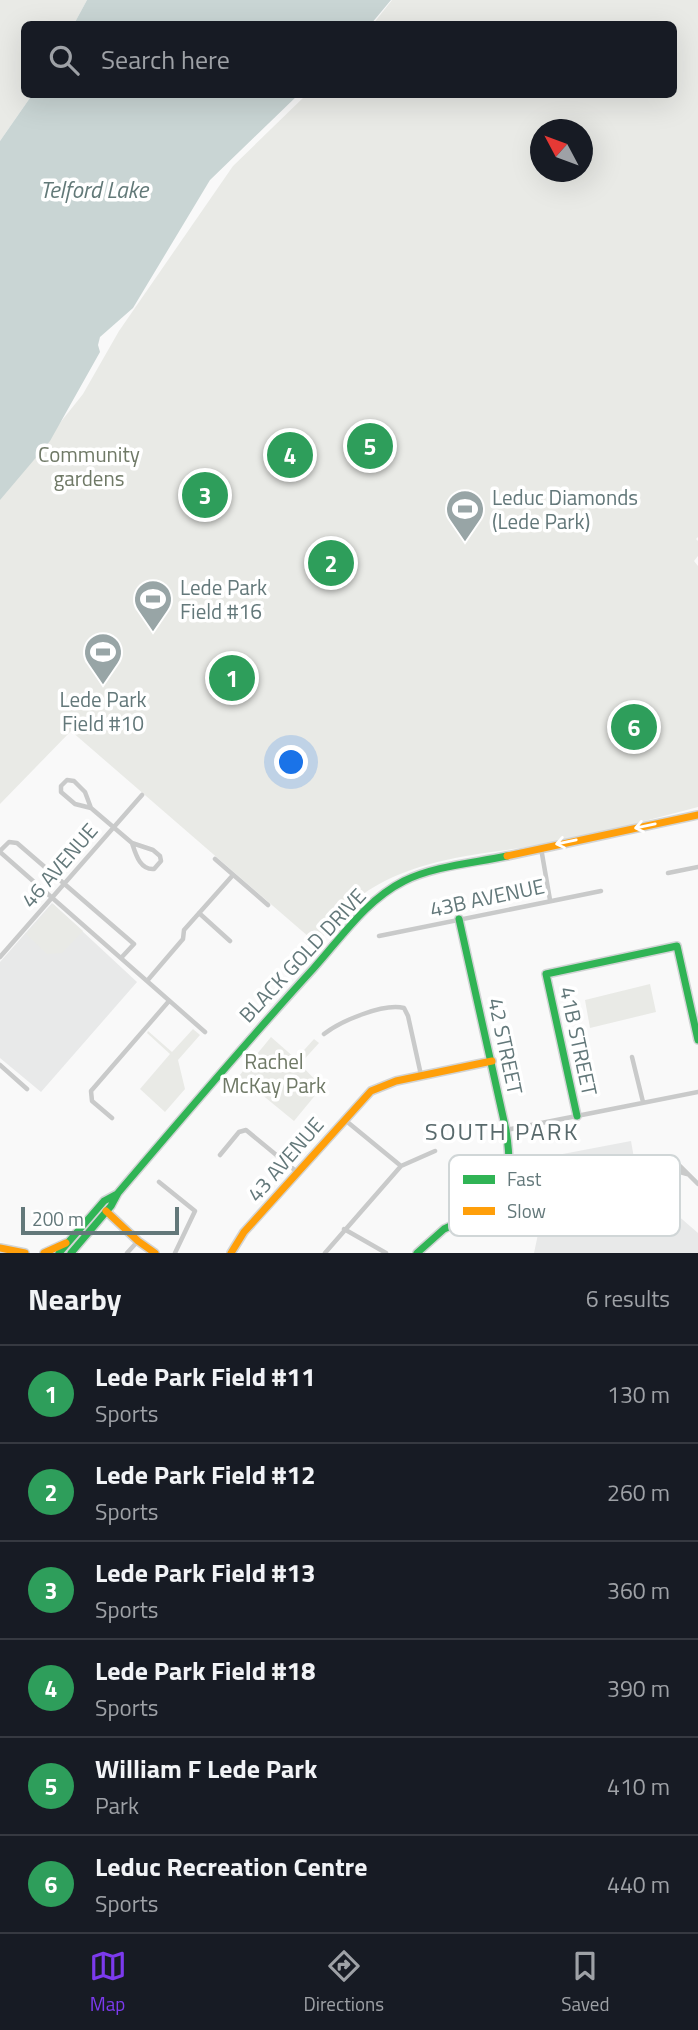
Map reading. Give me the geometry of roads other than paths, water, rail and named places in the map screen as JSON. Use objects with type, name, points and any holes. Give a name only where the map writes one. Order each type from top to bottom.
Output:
[{"type":"street","points":[[91,808],[85,792],[80,787],[71,780],[64,782],[60,788],[61,792],[75,804],[91,808],[132,844],[153,850],[160,856],[160,863],[154,869],[146,867],[139,862],[132,844]]},
{"type":"street","name":"46 AVENUE","points":[[0,957],[142,795]]},
{"type":"street","name":"BLACK GOLD DRIVE","points":[[71,1253],[104,1209],[280,1003],[377,897],[421,874],[698,815]]},
{"type":"street","points":[[121,958],[134,944],[17,843],[9,842],[0,852],[205,1032]]},
{"type":"street","points":[[541,848],[550,900]]},
{"type":"street","points":[[215,859],[268,905]]},
{"type":"street","points":[[668,873],[698,867]]},
{"type":"street","points":[[147,981],[183,939],[184,930],[233,875]]},
{"type":"street","name":"43B AVENUE","points":[[379,936],[601,891]]},
{"type":"street","points":[[200,913],[230,941]]},
{"type":"street","name":"42 STREET","points":[[459,919],[511,1155]]},
{"type":"street","name":"41B STREET","points":[[577,1116],[547,974],[677,946],[696,1021]]},
{"type":"street","points":[[112,1118],[90,1097],[91,1091],[169,1001]]},
{"type":"street","points":[[324,1034],[354,1017],[396,1007],[404,1008],[421,1075]]},
{"type":"street","points":[[696,1021],[698,1040]]},
{"type":"street","points":[[632,1057],[643,1102]]},
{"type":"street","name":"43 AVENUE","points":[[231,1253],[244,1232],[375,1088],[390,1082],[492,1060]]},
{"type":"street","points":[[0,1065],[27,1089]]},
{"type":"street","points":[[506,1130],[698,1092]]},
{"type":"street","points":[[344,1119],[401,1166]]},
{"type":"street","points":[[220,1154],[244,1129],[297,1172]]},
{"type":"street","points":[[325,1253],[401,1166],[435,1152]]},
{"type":"street","points":[[687,1174],[698,1184]]},
{"type":"street","points":[[159,1182],[195,1212],[175,1253]]},
{"type":"street","points":[[104,1209],[155,1253]]},
{"type":"street","name":"BLACK GOLD DRIVE","points":[[60,1253],[73,1237],[104,1209]]},
{"type":"street","name":"42 STREET","points":[[417,1253],[449,1225]]},
{"type":"street","points":[[344,1229],[386,1253]]},
{"type":"street","points":[[44,1253],[58,1248],[73,1237]]},
{"type":"street","points":[[127,1253],[138,1241]]},
{"type":"street","points":[[1,1250],[25,1253]]},
{"type":"water","points":[[87,0],[391,0],[374,21],[76,21]]},
{"type":"water","name":"Telford Lake","points":[[30,98],[295,98],[210,180],[133,308],[100,337],[100,352],[50,441],[0,500],[0,141]]},
{"type":"place","name":"William F Lede Park","points":[[370,446]]},
{"type":"place","name":"Lede Park Field #18","points":[[290,455]]},
{"type":"place","name":"Lede Park Field #13","points":[[205,495]]},
{"type":"place","name":"Leduc Diamonds (Lede Park)","points":[[465,543]]},
{"type":"place","name":"Lede Park Field #12","points":[[331,563]]},
{"type":"place","name":"Lede Park Field #16","points":[[153,633]]},
{"type":"place","name":"Lede Park Field #11","points":[[232,678]]},
{"type":"place","name":"Lede Park Field #10","points":[[103,686]]},
{"type":"place","name":"Leduc Recreation Centre","points":[[634,727]]},
{"type":"district","name":"SOUTH PARK","points":[[502,1131]]},
{"type":"park label","name":"Community gardens","points":[[89,466]]},
{"type":"park label","name":"Rachel McKay Park","points":[[274,1073]]}]
